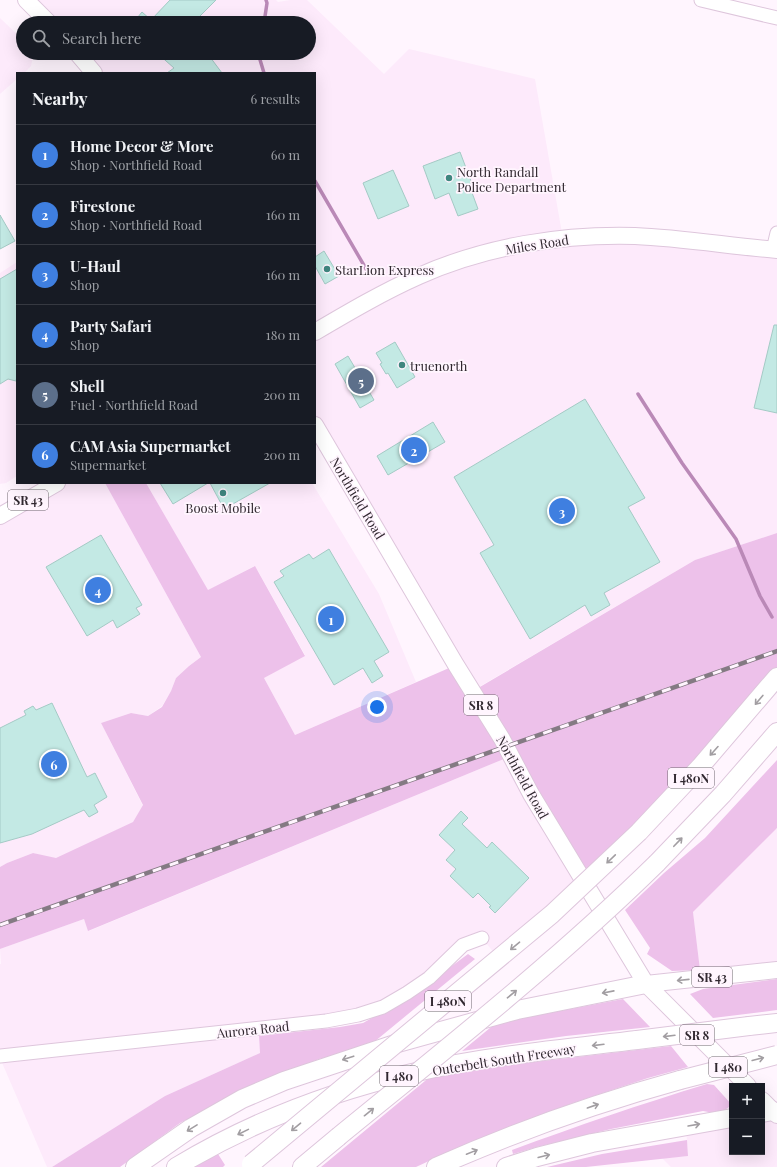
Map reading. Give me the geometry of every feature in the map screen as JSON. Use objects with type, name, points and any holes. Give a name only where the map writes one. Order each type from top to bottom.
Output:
[{"type":"highway","name":"I 480N","points":[[249,1166],[542,922],[584,885],[639,832],[691,777],[740,722],[777,677]]},
{"type":"highway","name":"I 480N","points":[[302,1167],[540,971],[588,928],[658,863],[698,822],[777,732]]},
{"type":"highway","points":[[760,752],[777,739]]},
{"type":"highway","points":[[136,1167],[191,1128],[242,1099],[284,1081],[401,1042],[517,1010],[646,984]]},
{"type":"highway","name":"Outerbelt South Freeway","points":[[176,1167],[231,1137],[279,1115],[329,1097],[387,1079],[477,1061],[777,1023]]},
{"type":"highway","name":"I 480","points":[[436,1167],[536,1126],[613,1100],[777,1054]]},
{"type":"highway","points":[[506,1167],[592,1143],[729,1119]]},
{"type":"main road","points":[[26,0],[42,16]]},
{"type":"main road","points":[[83,60],[93,72]]},
{"type":"main road","name":"Miles Road","points":[[316,331],[383,293],[436,269],[476,256],[536,242],[593,237],[636,236],[775,250]]},
{"type":"main road","name":"Northfield Road","points":[[316,427],[456,665],[502,739],[531,794],[608,919],[634,966],[646,984],[745,1083]]},
{"type":"main road","name":"SR 43","points":[[0,516],[55,484]]},
{"type":"main road","name":"SR 43","points":[[646,984],[777,970]]},
{"type":"street","points":[[701,0],[777,18]]},
{"type":"street","points":[[775,250],[777,233]]},
{"type":"street","name":"Aurora Road","points":[[0,1056],[326,1021],[358,1015],[383,1007],[407,993],[429,978],[463,945],[482,938]]},
{"type":"shaded area","points":[[26,0],[276,0],[278,2],[307,0],[384,74],[409,49],[535,79],[563,239],[777,250],[777,533],[695,560],[472,691],[316,427],[316,72],[93,72],[83,60],[316,60],[316,16],[42,16]]},
{"type":"shaded area","points":[[0,18],[16,33],[16,60],[32,60],[31,66],[25,72],[16,72],[16,80],[0,94]]},
{"type":"shaded area","points":[[16,263],[16,477],[6,483],[0,484],[0,273]]},
{"type":"shaded area","points":[[55,484],[106,484],[201,657],[176,678],[171,691],[162,706],[148,716],[131,713],[101,723],[143,806],[133,822],[56,859],[33,853],[0,867],[0,516]]},
{"type":"shaded area","points":[[106,484],[147,484],[208,590],[255,566],[305,656],[264,678],[295,735],[456,665],[473,691],[695,560],[777,533],[777,677],[588,887],[511,756],[88,931],[84,919],[0,949],[0,867],[33,853],[56,858],[133,822],[143,805],[101,723],[131,713],[148,716],[162,707],[176,678],[201,657]]},
{"type":"shaded area","points":[[147,484],[313,484],[379,594],[416,682],[295,735],[264,678],[305,655],[258,571],[254,566],[208,591]]},
{"type":"shaded area","points":[[511,756],[588,887],[499,959],[482,938],[383,1007],[259,1028],[260,1053],[165,1096],[52,1167],[47,1167],[0,1058],[0,949],[84,919],[89,931]]},
{"type":"shaded area","points":[[777,760],[777,828],[693,912],[700,970],[672,971],[647,954],[650,948],[625,910],[664,873],[705,838]]},
{"type":"shaded area","points":[[777,828],[777,970],[701,978],[693,912]]},
{"type":"shaded area","points":[[468,954],[475,959],[368,1047],[319,1059],[277,1076],[204,1111],[180,1123],[120,1167],[52,1167],[165,1096],[260,1053],[259,1036],[363,1023],[413,995]]},
{"type":"shaded area","points":[[777,979],[777,1010],[713,1018],[690,994],[703,989]]},
{"type":"shaded area","points":[[623,999],[650,1027],[566,1036],[462,1051],[496,1023]]},
{"type":"shaded area","points":[[671,1046],[688,1067],[648,1078],[570,1104],[455,1149],[416,1167],[321,1167],[431,1076],[500,1066]]},
{"type":"shaded area","points":[[707,1084],[714,1085],[729,1102],[729,1107],[719,1114],[703,1111],[611,1129],[513,1154],[512,1150],[633,1107]]},
{"type":"shaded area","points":[[777,1110],[777,1167],[671,1167],[662,1158],[688,1156],[686,1127],[729,1119],[729,1155],[765,1155],[765,1112]]},
{"type":"shaded area","points":[[687,1140],[688,1156],[586,1167],[547,1167],[602,1154]]},
{"type":"shaded area","points":[[218,1154],[225,1165],[223,1167],[190,1167]]},
{"type":"building","points":[[170,0],[216,0],[200,16],[155,16]]},
{"type":"building","points":[[142,12],[146,16],[139,16]]},
{"type":"building","points":[[165,60],[212,60],[221,72],[168,72],[174,68]]},
{"type":"building","name":"North Randall Police Department","points":[[460,152],[474,189],[471,190],[478,209],[458,216],[449,193],[435,199],[423,166]]},
{"type":"building","points":[[393,170],[409,206],[378,219],[363,183]]},
{"type":"building","points":[[0,215],[15,241],[0,249]]},
{"type":"building","points":[[324,251],[339,276],[325,284],[316,268],[316,256]]},
{"type":"building","points":[[16,270],[16,381],[8,379],[0,384],[0,279]]},
{"type":"building","points":[[774,325],[777,325],[777,413],[754,408]]},
{"type":"building","points":[[395,342],[415,377],[397,388],[388,373],[386,374],[380,364],[382,363],[376,353]]},
{"type":"building","points":[[348,356],[374,400],[360,408],[335,364]]},
{"type":"building","points":[[585,399],[645,498],[628,507],[660,562],[604,593],[610,605],[591,616],[585,605],[530,639],[480,553],[494,545],[454,477]]},
{"type":"building","points":[[433,422],[445,442],[388,475],[377,456]]},
{"type":"building","points":[[161,484],[206,484],[173,504]]},
{"type":"building","points":[[211,484],[268,484],[224,509]]},
{"type":"building","points":[[101,535],[142,605],[136,608],[140,614],[117,628],[113,620],[87,636],[46,567]]},
{"type":"building","points":[[329,549],[389,652],[374,661],[383,676],[372,683],[363,668],[334,685],[274,582],[284,576],[280,571],[309,554],[313,559]]},
{"type":"building","points":[[52,703],[87,777],[95,773],[107,797],[94,805],[98,812],[89,817],[84,810],[32,834],[0,843],[0,728],[26,715],[24,711],[33,706],[36,710]]},
{"type":"building","points":[[461,811],[468,818],[462,824],[487,848],[492,842],[529,878],[495,913],[489,907],[491,906],[478,893],[473,898],[450,876],[456,869],[446,860],[455,850],[439,835]]},
{"type":"waterway","points":[[265,16],[266,0]]},
{"type":"waterway","points":[[260,60],[264,72]]},
{"type":"waterway","points":[[316,183],[369,274]]},
{"type":"waterway","points":[[638,394],[682,463],[736,539],[760,596],[772,617]]},
{"type":"railway","points":[[0,925],[777,651]]},
{"type":"place","name":"North Randall Police Department","points":[[449,178]]},
{"type":"place","name":"StarLion Express","points":[[327,269]]},
{"type":"place","name":"truenorth","points":[[402,365]]},
{"type":"place","name":"Shell","points":[[361,381]]},
{"type":"place","name":"Firestone","points":[[414,450]]},
{"type":"place","name":"Boost Mobile","points":[[223,493]]},
{"type":"place","name":"U-Haul","points":[[562,511]]},
{"type":"place","name":"Party Safari","points":[[98,590]]},
{"type":"place","name":"Home Decor & More","points":[[331,619]]},
{"type":"place","name":"CAM Asia Supermarket","points":[[54,764]]}]
